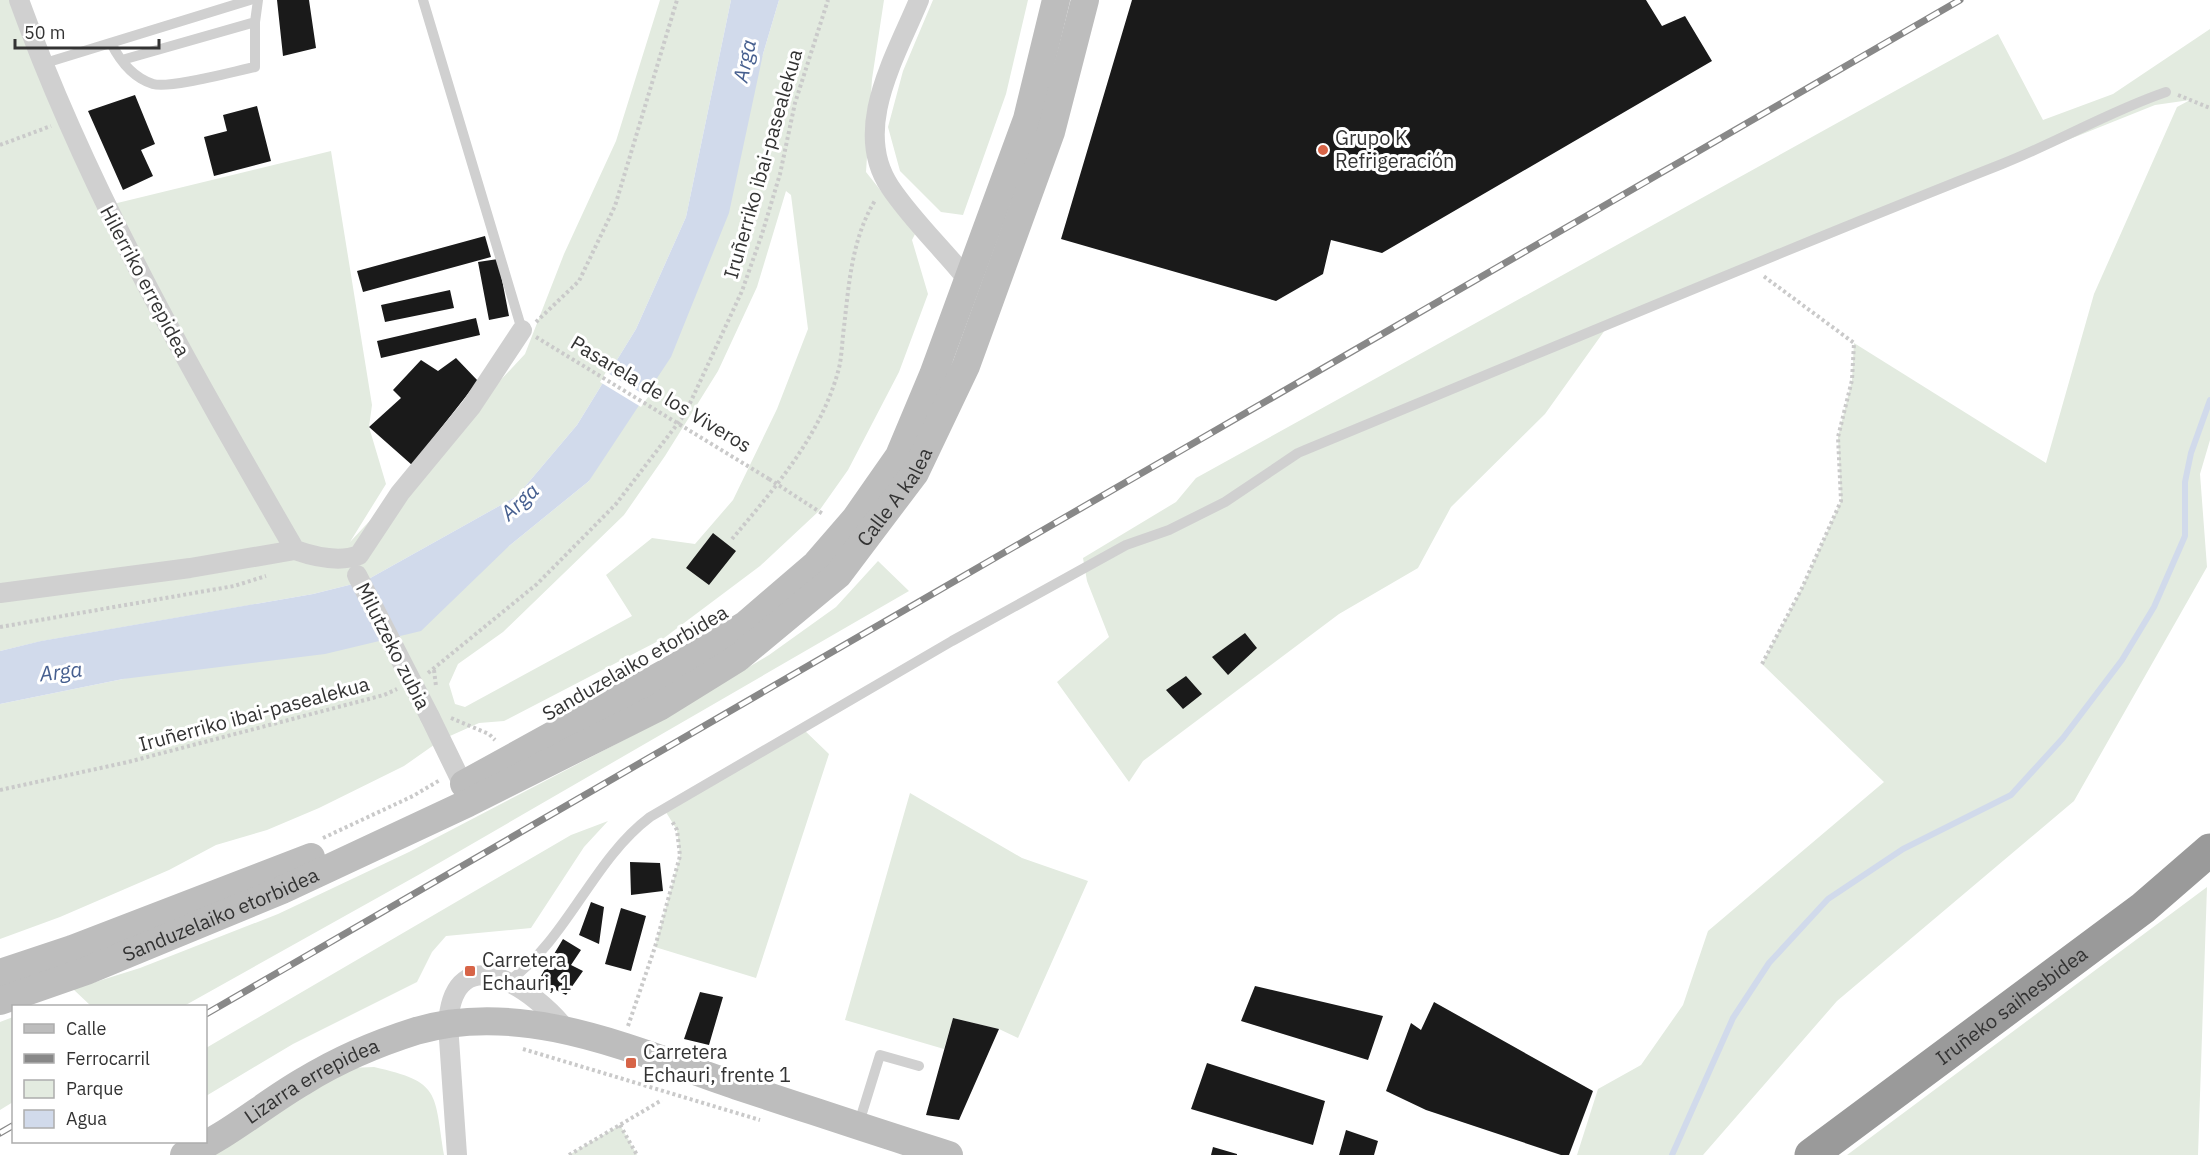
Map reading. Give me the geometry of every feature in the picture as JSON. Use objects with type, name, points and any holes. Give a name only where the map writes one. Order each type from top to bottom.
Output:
[{"type":"highway","name":"Iruñeko saihesbidea","points":[[1811,1155],[2134,915],[2210,850]]},
{"type":"main road","name":"Calle A kalea","points":[[462,785],[669,671],[745,624],[816,564],[855,519],[899,456],[933,375],[1027,119],[1056,0]]},
{"type":"main road","name":"Calle A kalea","points":[[462,785],[659,707],[738,658],[838,575],[915,472],[966,366],[1052,132],[1085,0]]},
{"type":"main road","name":"Sanduzelaiko etorbidea","points":[[0,974],[313,856],[462,785]]},
{"type":"main road","name":"Sanduzelaiko etorbidea","points":[[0,1001],[86,971],[282,890],[462,785]]},
{"type":"main road","points":[[0,981],[38,961]]},
{"type":"main road","name":"Lizarra errepidea","points":[[207,1141],[325,1069],[388,1041],[448,1024],[493,1022],[537,1025],[622,1047],[949,1155]]},
{"type":"main road","name":"Lizarra errepidea","points":[[184,1155],[204,1143]]},
{"type":"street","name":"Hilerriko errepidea","points":[[19,0],[42,64],[110,216],[213,409],[296,550]]},
{"type":"street","points":[[919,0],[881,92],[874,129],[875,150],[889,186],[967,279]]},
{"type":"street","points":[[0,593],[190,568],[296,550],[352,567],[400,493],[529,333]]},
{"type":"street","name":"Milutzeko zubia","points":[[352,567],[437,714],[462,785]]},
{"type":"street","points":[[457,1155],[448,1024],[449,1003],[463,983],[480,976],[509,981],[551,1011],[567,1032]]},
{"type":"lane","points":[[42,64],[250,0]]},
{"type":"lane","points":[[111,42],[131,71],[155,85],[199,79],[255,67],[255,22],[258,0]]},
{"type":"lane","points":[[423,0],[529,333]]},
{"type":"lane","points":[[122,60],[255,22]]},
{"type":"lane","points":[[509,981],[554,938],[605,862],[628,834],[664,808],[952,641],[1126,545],[1169,530],[1225,502],[1298,453],[2038,150],[2097,123],[2130,104],[2166,92]]},
{"type":"lane","points":[[858,1126],[880,1055],[919,1066]]},
{"type":"path","points":[[529,333],[535,323],[579,281],[615,206],[677,0]]},
{"type":"path","name":"Iruñerriko ibai-pasealekua","points":[[422,676],[434,670],[537,584],[608,512],[685,414],[742,291],[762,234],[780,174],[795,103],[828,0]]},
{"type":"path","points":[[2166,92],[2210,108]]},
{"type":"path","points":[[0,145],[52,125],[63,112]]},
{"type":"path","points":[[732,539],[777,483],[821,419],[839,367],[849,278],[863,220],[881,191],[889,186]]},
{"type":"path","points":[[1750,266],[1854,343],[1852,380],[1838,437],[1841,501],[1802,588],[1761,664]]},
{"type":"path","name":"Pasarela de los Viveros","points":[[529,333],[777,483],[823,514]]},
{"type":"path","points":[[0,627],[234,586],[278,572]]},
{"type":"path","points":[[434,670],[437,695]]},
{"type":"path","name":"Iruñerriko ibai-pasealekua","points":[[0,790],[299,719],[384,695],[403,685]]},
{"type":"path","points":[[437,714],[489,734],[496,741]]},
{"type":"path","points":[[486,746],[505,736]]},
{"type":"path","points":[[413,796],[443,777],[462,785]]},
{"type":"path","points":[[622,1047],[655,947],[680,856],[677,830],[664,808]]},
{"type":"path","points":[[519,1048],[767,1123]]},
{"type":"path","points":[[569,1155],[662,1100]]},
{"type":"path","points":[[620,1125],[637,1155]]},
{"type":"green space","points":[[0,0],[19,0],[105,206],[331,151],[372,405],[369,427],[386,484],[350,542],[525,354],[564,254],[616,141],[660,0],[731,0],[686,217],[636,329],[577,425],[517,496],[365,581],[313,594],[42,641],[0,651]]},
{"type":"green space","points":[[779,0],[884,0],[872,79],[866,172],[915,234],[912,240],[928,294],[899,372],[848,470],[819,511],[760,566],[664,638],[504,721],[479,723],[441,740],[404,766],[319,808],[267,830],[216,845],[169,870],[60,917],[0,939],[0,704],[123,679],[509,546],[589,481],[763,54]],"holes":[[[786,191],[791,195],[808,329],[777,409],[733,500],[695,544],[652,538],[606,575],[632,616],[465,707],[455,704],[449,684],[458,664],[503,632],[624,515],[665,456],[718,371],[757,287]]]},
{"type":"green space","points":[[933,0],[1028,0],[1006,94],[963,215],[941,212],[900,171],[888,127],[903,71]]},
{"type":"green space","points":[[2210,29],[2210,440],[2200,474],[2207,567],[2074,801],[1837,1001],[1703,1155],[1577,1155],[1598,1089],[1641,1065],[1683,1005],[1708,931],[1884,782],[1762,664],[1802,588],[1841,501],[1838,437],[1852,380],[1854,343],[2046,463],[2094,294],[2177,107],[2190,100],[2155,105],[1610,323],[1545,414],[1451,507],[1418,568],[1339,614],[1143,761],[1129,782],[1057,682],[1109,637],[1087,581],[1083,558],[1176,502],[1196,478],[1998,34],[2043,120],[2113,94]]},
{"type":"green space","points":[[878,561],[909,591],[420,874],[186,1005],[90,1005],[73,989],[140,968],[278,914],[409,852],[641,731],[769,655],[836,607]]},
{"type":"green space","points":[[802,728],[829,754],[756,978],[655,947],[680,856],[677,830],[664,809]]},
{"type":"green space","points":[[910,793],[1022,858],[1088,881],[1018,1038],[999,1029],[953,1018],[944,1049],[845,1020]]},
{"type":"green space","points":[[608,821],[584,847],[531,928],[446,936],[432,952],[417,982],[293,1044],[207,1095],[207,1047],[571,835]]},
{"type":"green space","points":[[2207,887],[2198,1155],[1847,1155]]},
{"type":"green space","points":[[12,1017],[12,1103],[0,1110],[0,1022]]},
{"type":"green space","points":[[374,1067],[412,1078],[423,1085],[435,1103],[444,1155],[180,1155],[200,1143],[207,1143],[207,1139],[325,1069]]},
{"type":"green space","points":[[620,1125],[637,1155],[569,1155]]},
{"type":"water","name":"Arga","points":[[731,0],[779,0],[763,54],[729,213],[671,357],[589,481],[509,546],[421,631],[325,654],[123,679],[0,704],[0,651],[41,641],[313,594],[365,581],[517,496],[577,425],[636,329],[686,217]]},
{"type":"pier","points":[[606,372],[648,397],[641,407],[600,382]]},
{"type":"building","points":[[277,0],[309,0],[316,48],[283,56]]},
{"type":"building","name":"Grupo K Refrigeración","points":[[1132,0],[1646,0],[1662,26],[1685,16],[1712,61],[1382,253],[1331,240],[1323,274],[1276,301],[1061,239]]},
{"type":"building","points":[[135,95],[155,144],[141,150],[153,176],[123,190],[88,111]]},
{"type":"building","points":[[257,106],[271,161],[214,176],[204,137],[227,131],[223,115]]},
{"type":"building","points":[[485,236],[491,257],[363,292],[357,271]]},
{"type":"building","points":[[498,259],[509,316],[489,320],[478,262]]},
{"type":"building","points":[[450,290],[454,308],[385,322],[381,305]]},
{"type":"building","points":[[476,318],[480,335],[381,358],[377,341]]},
{"type":"building","points":[[456,358],[478,381],[412,465],[369,427],[401,398],[393,390],[421,360],[438,371]]},
{"type":"building","points":[[713,533],[736,551],[709,585],[686,568]]},
{"type":"building","points":[[1245,633],[1257,648],[1228,675],[1212,657]]},
{"type":"building","points":[[1186,676],[1202,694],[1183,709],[1166,690]]},
{"type":"building","points":[[630,862],[660,863],[663,891],[631,895]]},
{"type":"building","points":[[591,902],[604,907],[599,944],[579,935]]},
{"type":"building","points":[[621,908],[646,916],[631,971],[605,964]]},
{"type":"building","points":[[563,939],[581,950],[571,965],[583,971],[566,995],[538,981]]},
{"type":"building","points":[[1255,986],[1383,1016],[1368,1060],[1241,1021]]},
{"type":"building","points":[[700,992],[723,997],[709,1045],[684,1039]]},
{"type":"building","points":[[1434,1002],[1593,1091],[1569,1155],[1561,1155],[1426,1110],[1386,1091],[1411,1023],[1421,1030]]},
{"type":"building","points":[[953,1018],[999,1029],[959,1120],[926,1115]]},
{"type":"building","points":[[1207,1063],[1325,1101],[1313,1145],[1191,1109]]},
{"type":"building","points":[[1346,1130],[1378,1141],[1374,1155],[1339,1155]]},
{"type":"building","points":[[1213,1147],[1237,1154],[1237,1155],[1211,1155]]},
{"type":"waterway","points":[[1672,1155],[1733,1018],[1769,963],[1828,899],[1903,849],[2011,795],[2063,738],[2122,660],[2154,607],[2185,536],[2185,482],[2191,453],[2210,400]]},
{"type":"railway","points":[[207,1013],[1960,0]]},
{"type":"railway","points":[[0,1133],[12,1126]]},
{"type":"place","name":"Grupo K Refrigeración","points":[[1323,150]]},
{"type":"place","name":"Carretera Echauri, 1","points":[[470,971]]},
{"type":"place","name":"Carretera Echauri, frente 1","points":[[631,1063]]}]
